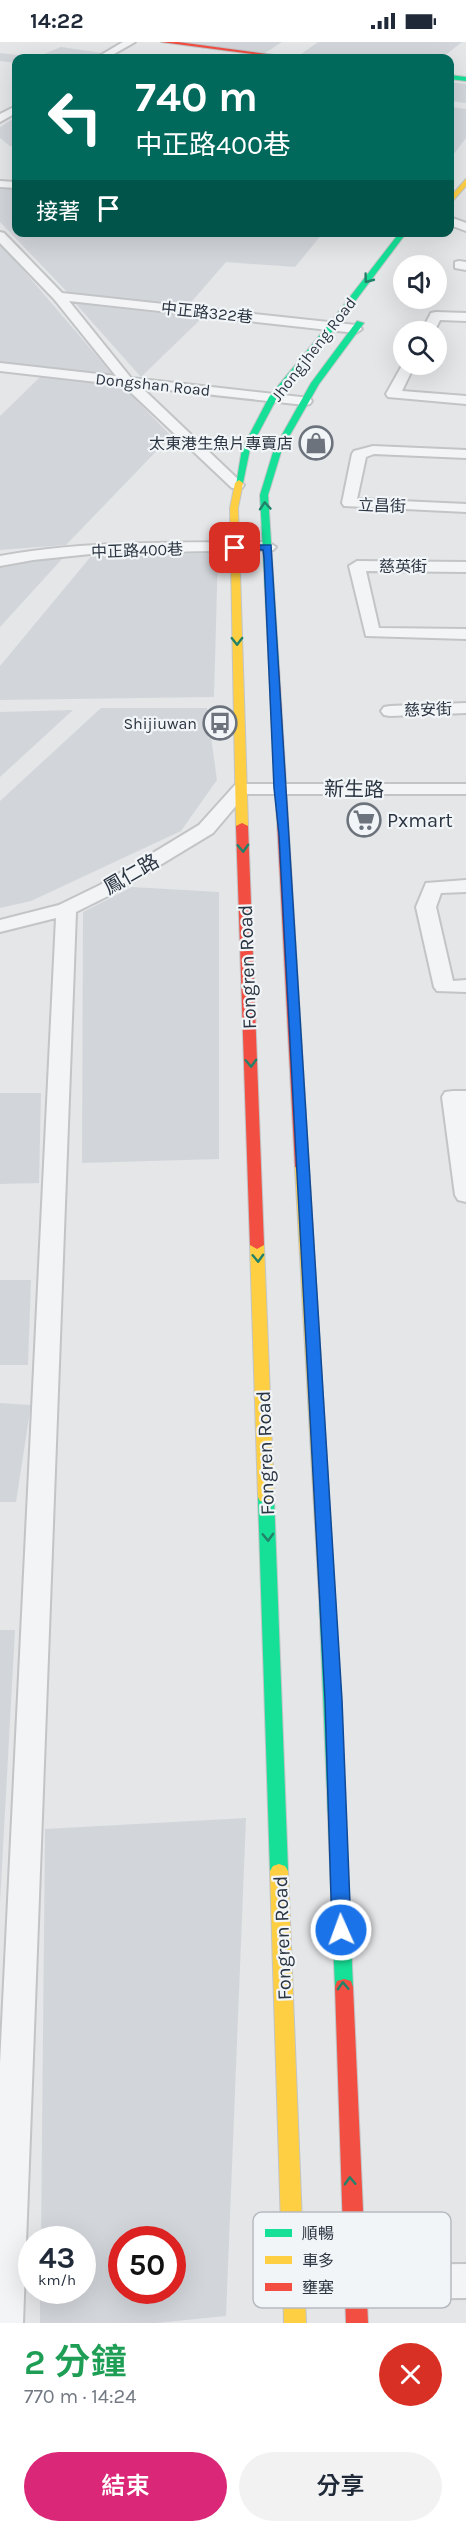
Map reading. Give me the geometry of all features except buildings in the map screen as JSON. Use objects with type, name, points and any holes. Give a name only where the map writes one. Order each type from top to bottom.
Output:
[{"type":"main road","points":[[164,42],[261,54]]},
{"type":"main road","points":[[454,197],[466,182]]},
{"type":"main road","name":"Jhongjheng Road","points":[[236,582],[234,508],[237,484],[246,449],[273,397],[332,326],[400,237]]},
{"type":"main road","name":"Jhongjheng Road","points":[[280,788],[271,585],[264,495],[278,449],[315,383],[370,310]]},
{"type":"main road","name":"Fongren Road","points":[[236,582],[241,789],[291,2212]]},
{"type":"main road","points":[[280,788],[333,1700],[351,2212]]},
{"type":"main road","name":"Fongren Road","points":[[294,2308],[295,2323]]},
{"type":"main road","points":[[356,2308],[357,2323]]},
{"type":"street","points":[[108,54],[130,42]]},
{"type":"street","points":[[0,236],[58,296],[127,381],[237,484]]},
{"type":"street","name":"中正路322巷","points":[[58,296],[356,329]]},
{"type":"street","points":[[433,321],[436,316],[466,317]]},
{"type":"street","name":"Dongshan Road","points":[[0,367],[305,401]]},
{"type":"street","points":[[403,375],[393,394],[466,400]]},
{"type":"street","name":"立昌街","points":[[466,454],[373,450],[363,452],[359,454],[349,503],[466,508]]},
{"type":"street","name":"中正路400巷","points":[[2,560],[39,554],[97,550],[268,547]]},
{"type":"street","name":"慈英街","points":[[466,567],[357,566],[372,633],[466,634]]},
{"type":"street","name":"慈安街","points":[[390,711],[466,708]]},
{"type":"street","name":"新生路","points":[[241,789],[466,789]]},
{"type":"street","name":"鳳仁路","points":[[0,926],[66,909],[107,890],[206,829],[241,789]]},
{"type":"street","points":[[466,886],[433,887],[426,907],[444,987],[466,986]]},
{"type":"street","points":[[5,2323],[66,909]]},
{"type":"street","points":[[466,1097],[453,1097],[466,1195]]},
{"type":"street","points":[[451,2281],[466,2281]]},
{"type":"shaded area","points":[[178,42],[282,42],[265,53]]},
{"type":"shaded area","points":[[318,42],[462,42],[447,54],[301,54]]},
{"type":"shaded area","points":[[61,47],[102,53],[100,54],[44,54]]},
{"type":"shaded area","points":[[0,53],[12,54],[12,62],[0,61]]},
{"type":"shaded area","points":[[454,82],[466,84],[466,103],[454,102]]},
{"type":"shaded area","points":[[454,108],[466,109],[466,138],[454,154]]},
{"type":"shaded area","points":[[12,120],[12,146],[0,138],[0,127]]},
{"type":"shaded area","points":[[0,187],[12,188],[12,235],[0,222]]},
{"type":"shaded area","points":[[14,237],[320,237],[295,267],[226,262],[187,307],[70,295]]},
{"type":"shaded area","points":[[0,246],[7,251],[114,376],[0,364]]},
{"type":"shaded area","points":[[75,303],[202,318],[141,377]]},
{"type":"shaded area","points":[[40,377],[120,383],[171,436],[66,545],[0,550],[0,416]]},
{"type":"shaded area","points":[[218,553],[214,697],[0,700],[0,666],[92,555]]},
{"type":"shaded area","points":[[46,557],[62,559],[0,627],[0,567]]},
{"type":"shaded area","points":[[101,708],[207,708],[217,780],[181,831],[31,901],[0,908],[0,801]]},
{"type":"shaded area","points":[[73,710],[0,777],[0,712]]},
{"type":"shaded area","points":[[132,887],[219,892],[219,1159],[82,1163],[83,912]]},
{"type":"shaded area","points":[[0,1093],[41,1093],[39,1183],[0,1184]]},
{"type":"shaded area","points":[[0,1280],[31,1280],[28,1365],[0,1365]]},
{"type":"shaded area","points":[[0,1403],[31,1405],[16,1502],[0,1502]]},
{"type":"shaded area","points":[[0,1630],[15,1630],[0,1903]]},
{"type":"shaded area","points":[[246,1818],[226,2316],[156,2323],[40,2323],[40,2304],[96,2304],[96,2226],[41,2226],[45,1829]]},
{"type":"traffic: fast","points":[[454,78],[466,79]]},
{"type":"traffic: fast","points":[[239,483],[246,449],[273,397],[332,326],[400,237]]},
{"type":"traffic: fast","points":[[274,667],[264,495],[278,449],[315,383],[360,323]]},
{"type":"traffic: fast","points":[[266,1497],[279,1871]]},
{"type":"traffic: fast","points":[[327,1596],[344,1987]]},
{"type":"traffic: slow","points":[[454,197],[466,181]]},
{"type":"traffic: slow","points":[[239,483],[234,508],[242,826]]},
{"type":"traffic: slow","points":[[302,1167],[327,1596]]},
{"type":"traffic: slow","points":[[257,1245],[266,1497]]},
{"type":"traffic: slow","points":[[279,1871],[291,2212]]},
{"type":"traffic: slow","points":[[294,2308],[295,2323]]},
{"type":"traffic: jam","points":[[164,42],[261,54]]},
{"type":"traffic: jam","points":[[274,667],[302,1167]]},
{"type":"traffic: jam","points":[[242,826],[257,1245]]},
{"type":"traffic: jam","points":[[344,1987],[353,2212]]},
{"type":"traffic: jam","points":[[356,2308],[357,2323]]},
{"type":"place","name":"太東港生魚片專賣店","points":[[316,443]]},
{"type":"place","name":"Shijiuwan","points":[[220,723]]},
{"type":"place","name":"Pxmart","points":[[364,820]]},
{"type":"route","points":[[235,548],[268,547],[269,558],[280,788],[333,1700],[341,1930]]}]
